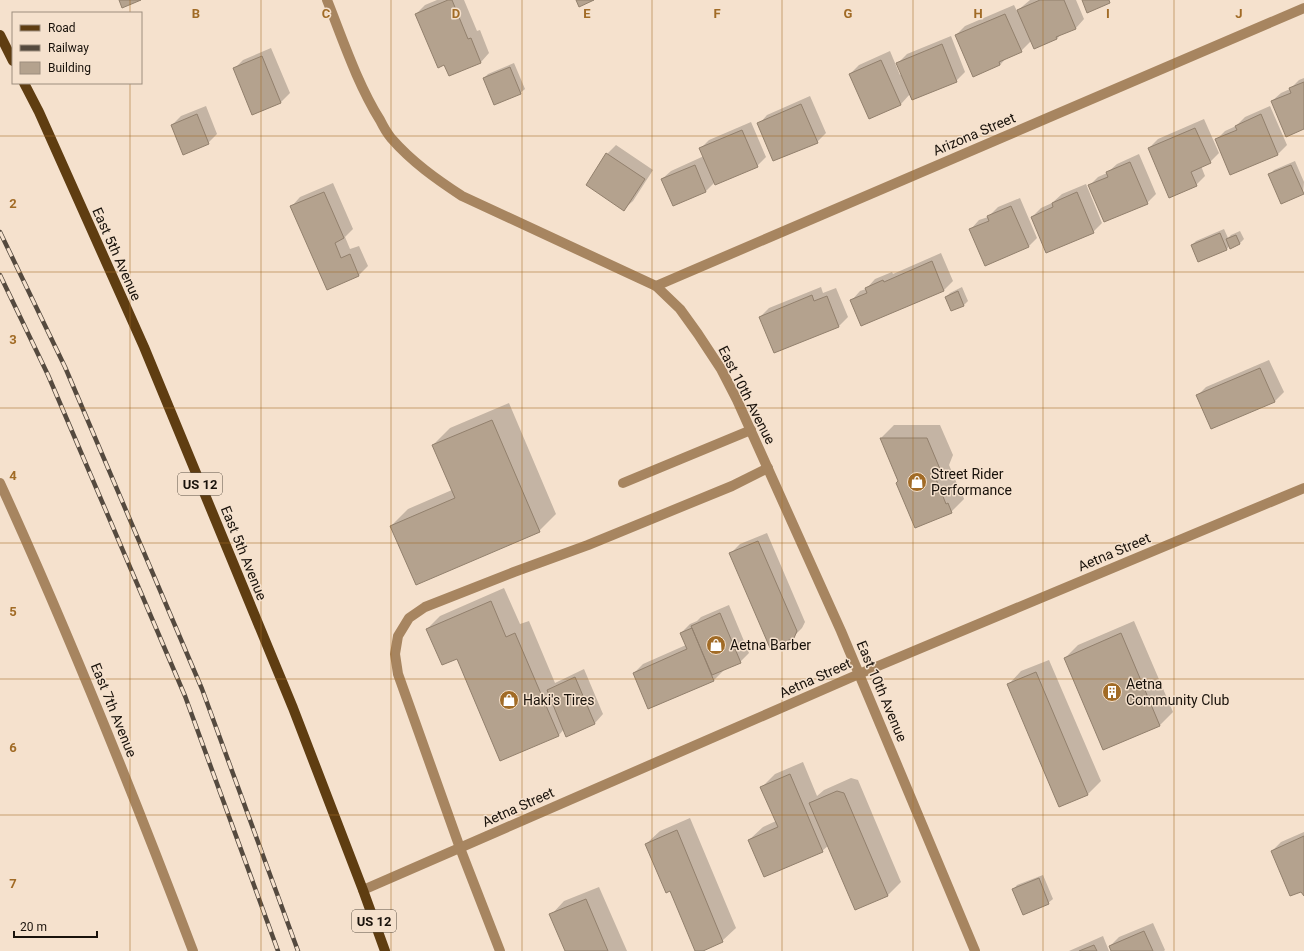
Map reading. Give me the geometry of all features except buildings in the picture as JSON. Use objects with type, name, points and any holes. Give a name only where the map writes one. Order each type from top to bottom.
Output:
[{"type":"main road","points":[[0,35],[12,59]]},
{"type":"main road","name":"East 5th Avenue","points":[[25,84],[39,112],[144,347],[292,708],[363,890],[385,951]]},
{"type":"street","name":"East 10th Avenue","points":[[327,0],[360,82],[374,111],[390,137],[411,159],[435,178],[462,196],[656,286],[680,309],[698,334],[721,369],[751,430],[838,624],[975,951]]},
{"type":"street","name":"Arizona Street","points":[[656,286],[1304,8]]},
{"type":"street","points":[[624,483],[751,430]]},
{"type":"street","points":[[500,951],[460,848],[398,674],[395,654],[398,636],[409,618],[425,607],[588,545],[732,486],[768,468]]},
{"type":"street","name":"East 7th Avenue","points":[[0,482],[39,567],[142,816],[193,951]]},
{"type":"street","name":"Aetna Street","points":[[363,890],[859,674],[1304,488]]},
{"type":"railway","points":[[0,232],[65,367],[202,689],[298,951]]},
{"type":"railway","points":[[0,275],[48,375],[185,696],[278,951]]},
{"type":"place","name":"Street Rider Performance","points":[[917,482]]},
{"type":"place","name":"Aetna Barber","points":[[716,645]]},
{"type":"place","name":"Aetna Community Club","points":[[1112,692]]},
{"type":"place","name":"Haki's Tires","points":[[509,700]]}]
